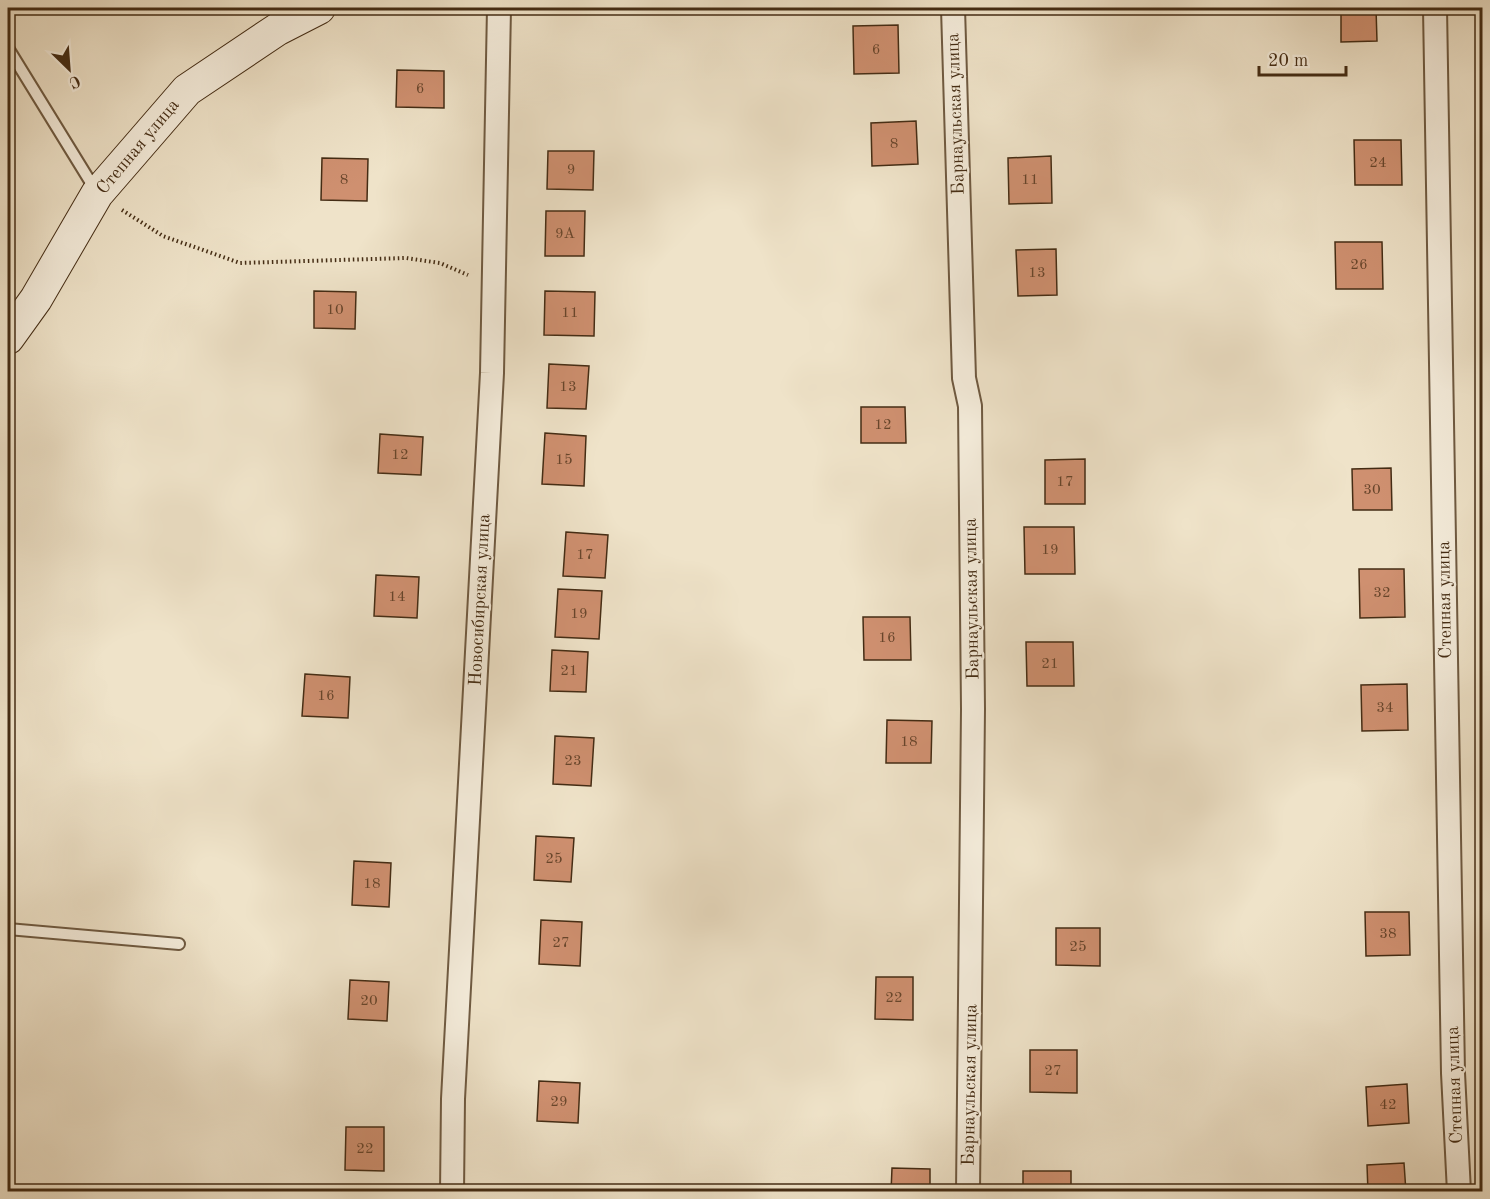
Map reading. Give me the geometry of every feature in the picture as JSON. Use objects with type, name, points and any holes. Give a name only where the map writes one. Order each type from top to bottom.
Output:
[{"type":"main road","name":"Степная улица","points":[[8,338],[36,299],[97,194],[187,90],[278,29],[319,8]]},
{"type":"street","name":"Новосибирская улица","points":[[452,1191],[453,1099],[492,373],[499,8]]},
{"type":"street","name":"Барнаульская улица","points":[[952,8],[964,378],[970,406],[973,721],[969,1191]]},
{"type":"street","name":"Степная улица","points":[[1435,8],[1453,1073],[1459,1191]]},
{"type":"lane","points":[[8,48],[97,194]]},
{"type":"lane","points":[[8,929],[179,944]]},
{"type":"path","points":[[97,194],[163,236],[240,263],[406,258],[440,263],[494,286]]},
{"type":"building","points":[[1341,8],[1376,8],[1377,41],[1341,42]]},
{"type":"building","points":[[898,25],[899,73],[854,74],[853,26]]},
{"type":"building","points":[[397,70],[444,71],[444,108],[396,107]]},
{"type":"building","points":[[916,121],[918,164],[872,166],[871,123]]},
{"type":"building","points":[[1354,140],[1401,140],[1402,185],[1355,185]]},
{"type":"building","points":[[548,151],[594,151],[593,190],[547,189]]},
{"type":"building","points":[[1051,156],[1052,203],[1009,204],[1008,158]]},
{"type":"building","points":[[322,158],[368,159],[367,201],[321,200]]},
{"type":"building","points":[[546,211],[585,211],[584,256],[545,256]]},
{"type":"building","points":[[1335,242],[1382,242],[1383,289],[1336,289]]},
{"type":"building","points":[[1056,249],[1057,295],[1018,296],[1016,250]]},
{"type":"building","points":[[314,291],[356,292],[355,329],[314,328]]},
{"type":"building","points":[[545,291],[595,292],[594,336],[544,335]]},
{"type":"building","points":[[549,364],[589,366],[586,409],[547,408]]},
{"type":"building","points":[[861,407],[905,407],[906,443],[861,443]]},
{"type":"building","points":[[545,433],[586,436],[584,486],[542,484]]},
{"type":"building","points":[[380,434],[423,437],[421,475],[378,473]]},
{"type":"building","points":[[1085,459],[1085,504],[1045,504],[1045,460]]},
{"type":"building","points":[[1391,468],[1392,510],[1353,510],[1352,469]]},
{"type":"building","points":[[1024,527],[1074,527],[1075,574],[1025,574]]},
{"type":"building","points":[[566,532],[608,535],[605,578],[563,576]]},
{"type":"building","points":[[1359,569],[1404,569],[1405,617],[1360,618]]},
{"type":"building","points":[[376,575],[419,577],[417,618],[374,616]]},
{"type":"building","points":[[558,589],[602,591],[599,639],[555,637]]},
{"type":"building","points":[[863,617],[910,617],[911,660],[864,660]]},
{"type":"building","points":[[1026,642],[1073,642],[1074,686],[1027,686]]},
{"type":"building","points":[[552,650],[588,652],[586,692],[550,691]]},
{"type":"building","points":[[305,674],[350,677],[348,718],[302,716]]},
{"type":"building","points":[[1407,684],[1408,730],[1362,731],[1361,685]]},
{"type":"building","points":[[887,720],[932,721],[931,763],[886,763]]},
{"type":"building","points":[[555,736],[594,738],[591,786],[553,784]]},
{"type":"building","points":[[536,836],[574,838],[571,882],[534,880]]},
{"type":"building","points":[[354,861],[391,863],[389,907],[352,905]]},
{"type":"building","points":[[1365,912],[1409,912],[1410,955],[1366,956]]},
{"type":"building","points":[[541,920],[582,922],[580,966],[539,964]]},
{"type":"building","points":[[1056,928],[1100,928],[1100,966],[1056,965]]},
{"type":"building","points":[[876,977],[913,977],[913,1020],[875,1019]]},
{"type":"building","points":[[350,980],[389,982],[387,1021],[348,1019]]},
{"type":"building","points":[[1030,1050],[1077,1050],[1077,1093],[1030,1092]]},
{"type":"building","points":[[539,1081],[580,1083],[578,1123],[537,1121]]},
{"type":"building","points":[[1407,1084],[1409,1123],[1368,1126],[1366,1087]]},
{"type":"building","points":[[346,1127],[384,1127],[384,1171],[345,1170]]},
{"type":"building","points":[[1404,1163],[1406,1192],[1368,1192],[1367,1165]]},
{"type":"building","points":[[892,1168],[930,1169],[930,1192],[891,1192]]},
{"type":"building","points":[[1023,1171],[1071,1171],[1071,1192],[1023,1192]]}]
